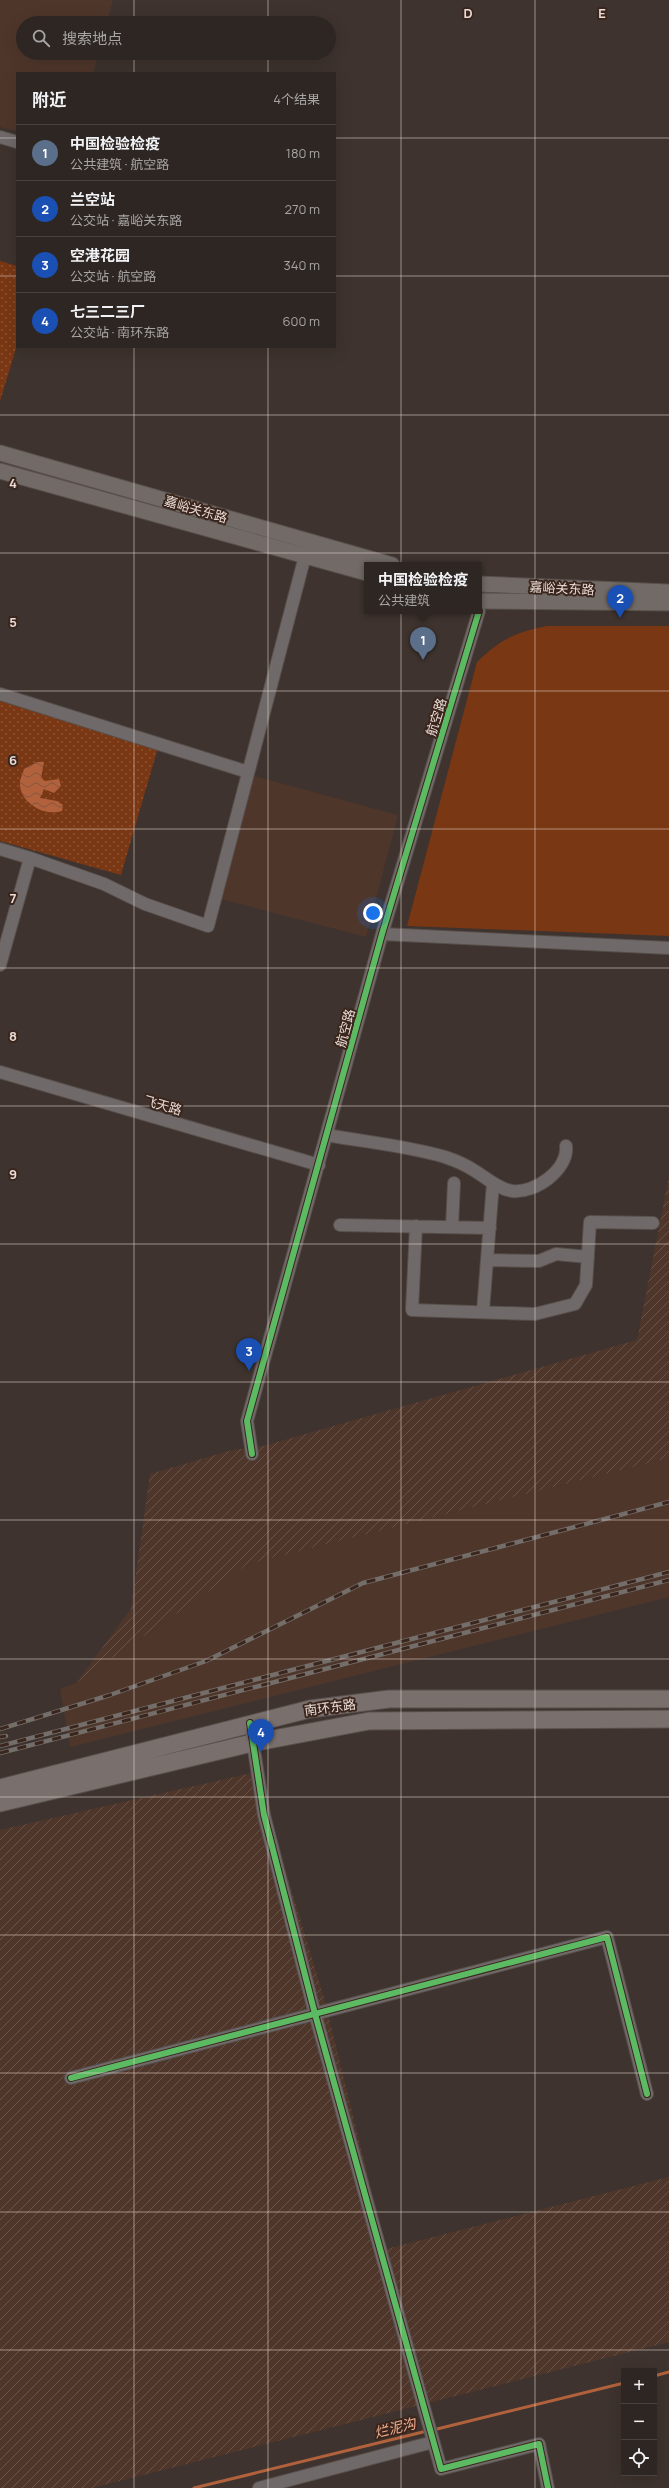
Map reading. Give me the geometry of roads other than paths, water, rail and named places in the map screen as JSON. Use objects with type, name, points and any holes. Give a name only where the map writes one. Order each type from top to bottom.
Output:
[{"type":"highway","name":"南环东路","points":[[0,1788],[250,1723],[310,1709],[389,1699],[669,1699]]},
{"type":"highway","name":"南环东路","points":[[0,1803],[252,1743],[369,1721],[669,1719]]},
{"type":"main road","name":"嘉峪关东路","points":[[0,453],[382,562]]},
{"type":"main road","name":"嘉峪关东路","points":[[0,471],[364,572]]},
{"type":"main road","name":"嘉峪关东路","points":[[483,584],[669,592]]},
{"type":"main road","name":"嘉峪关东路","points":[[482,606],[669,603]]},
{"type":"street","points":[[0,137],[16,142]]},
{"type":"street","points":[[0,849],[104,884],[145,904],[208,926],[306,556]]},
{"type":"street","name":"航空路","points":[[252,1454],[247,1421],[382,934],[478,614]]},
{"type":"street","points":[[0,694],[248,772]]},
{"type":"street","points":[[0,965],[30,858]]},
{"type":"street","points":[[382,934],[669,948]]},
{"type":"street","name":"飞天路","points":[[0,1072],[319,1165]]},
{"type":"street","points":[[327,1135],[445,1157],[474,1170],[493,1183],[512,1191],[525,1191],[537,1187],[564,1163],[566,1146]]},
{"type":"street","points":[[452,1227],[454,1183]]},
{"type":"street","points":[[483,1311],[493,1183]]},
{"type":"street","points":[[416,1226],[412,1310],[483,1311],[535,1314],[575,1304],[586,1285],[590,1222],[653,1222]]},
{"type":"street","points":[[340,1225],[490,1228]]},
{"type":"street","points":[[487,1260],[539,1261],[556,1254],[588,1257]]},
{"type":"street","points":[[250,1723],[264,1815],[315,2014],[441,2469],[539,2444],[548,2488]]},
{"type":"street","points":[[71,2078],[607,1937],[647,2094]]},
{"type":"street","points":[[259,2488],[433,2442]]},
{"type":"water","points":[[37,762],[44,762],[41,778],[45,781],[59,779],[61,786],[54,793],[44,789],[40,798],[57,801],[63,805],[62,811],[48,812],[40,810],[23,795],[20,789],[20,781],[24,769]]},
{"type":"waterway","name":"烂泥沟","points":[[657,2375],[669,2372]]},
{"type":"waterway","name":"烂泥沟","points":[[433,2430],[621,2384]]},
{"type":"waterway","name":"烂泥沟","points":[[194,2488],[427,2431]]},
{"type":"railway","points":[[0,1729],[110,1695],[206,1661],[363,1583],[669,1502]]},
{"type":"railway","points":[[0,1746],[669,1572]]},
{"type":"railway","points":[[0,1753],[669,1580]]},
{"type":"railway","points":[[0,1737],[6,1736]]},
{"type":"place","name":"兰空站","points":[[620,618]]},
{"type":"place","name":"中国检验检疫","points":[[423,660]]},
{"type":"place","name":"空港花园","points":[[249,1371]]},
{"type":"place","name":"七三二三厂","points":[[261,1752]]}]
